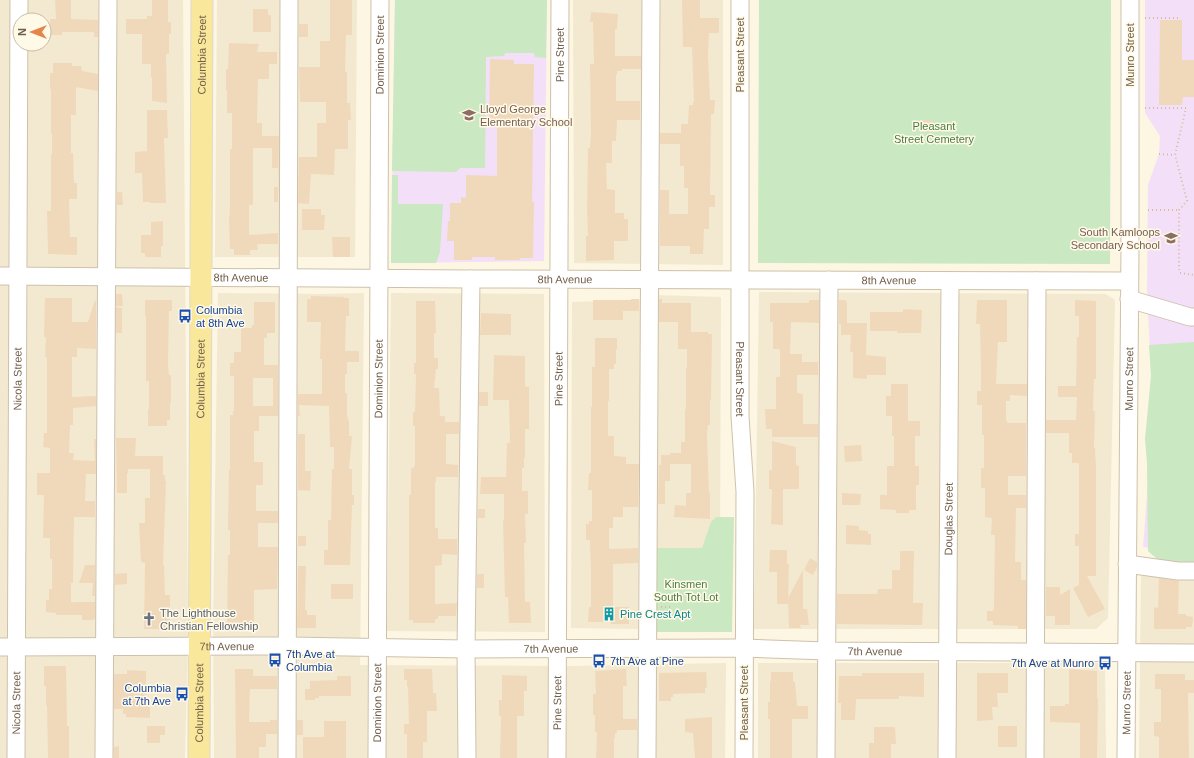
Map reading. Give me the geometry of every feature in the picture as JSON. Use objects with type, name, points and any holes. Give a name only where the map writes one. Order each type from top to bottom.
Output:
[{"type":"main road","name":"Columbia Street","points":[[199,758],[202,0]]},
{"type":"street","name":"Nicola Street","points":[[16,758],[8,647],[18,276],[19,0]]},
{"type":"street","points":[[104,758],[108,0]]},
{"type":"street","points":[[287,758],[289,0]]},
{"type":"street","name":"Dominion Street","points":[[377,758],[380,0]]},
{"type":"street","name":"Pine Street","points":[[557,758],[560,0]]},
{"type":"street","points":[[647,758],[651,0]]},
{"type":"street","name":"Pleasant Street","points":[[740,0],[740,416],[745,492],[744,758]]},
{"type":"street","name":"Munro Street","points":[[1126,758],[1125,652],[1127,564],[1130,0]]},
{"type":"street","name":"8th Avenue","points":[[0,276],[559,280],[1129,281]]},
{"type":"street","points":[[467,758],[466,649],[471,279]]},
{"type":"street","points":[[826,758],[829,280]]},
{"type":"street","name":"Douglas Street","points":[[947,758],[950,281]]},
{"type":"street","points":[[1034,758],[1037,281]]},
{"type":"street","points":[[1129,299],[1194,317]]},
{"type":"street","points":[[1127,564],[1194,572]]},
{"type":"street","name":"7th Avenue","points":[[8,647],[288,646],[378,649],[744,648],[827,651],[1194,653]]},
{"type":"path","points":[[1145,18],[1181,18]]},
{"type":"path","points":[[1144,108],[1186,108],[1175,155],[1187,201],[1179,210],[1179,269],[1180,273],[1194,275]]},
{"type":"path","points":[[1159,154],[1175,155]]},
{"type":"path","points":[[1148,210],[1179,210]]},
{"type":"shaded area","points":[[0,0],[183,0],[188,632],[185,758],[0,758]]},
{"type":"shaded area","points":[[217,0],[282,0],[280,257],[215,257]]},
{"type":"shaded area","points":[[296,0],[357,0],[355,257],[293,257]]},
{"type":"shaded area","name":"Lloyd George Elementary School","points":[[395,0],[547,0],[544,261],[391,263]]},
{"type":"shaded area","points":[[573,0],[723,0],[723,265],[574,263]]},
{"type":"shaded area","name":"South Kamloops Secondary School","points":[[1145,0],[1194,0],[1194,554],[1143,547],[1148,484],[1151,373],[1147,290],[1148,185],[1159,154],[1160,136],[1145,113]]},
{"type":"shaded area","points":[[759,292],[1106,294],[1115,300],[1108,618],[1096,629],[754,629]]},
{"type":"shaded area","points":[[218,293],[364,293],[360,665],[570,666],[726,663],[725,758],[214,758],[213,624]]},
{"type":"shaded area","points":[[391,293],[544,294],[545,632],[387,631]]},
{"type":"shaded area","points":[[655,295],[721,297],[720,548],[653,548]]},
{"type":"shaded area","points":[[641,300],[638,629],[571,628],[572,302]]},
{"type":"shaded area","points":[[1141,576],[1194,576],[1194,758],[1139,758]]},
{"type":"shaded area","points":[[758,663],[1105,663],[1106,758],[758,758]]},
{"type":"green space","points":[[395,0],[547,0],[546,58],[535,57],[534,53],[505,53],[504,56],[486,57],[485,168],[460,168],[456,172],[392,171]]},
{"type":"green space","name":"Pleasant Street Cemetery","points":[[759,0],[1111,0],[1110,264],[758,263]]},
{"type":"green space","points":[[392,175],[398,175],[398,204],[443,204],[440,252],[436,263],[391,263]]},
{"type":"green space","points":[[1194,342],[1194,563],[1174,565],[1164,563],[1148,551],[1147,463],[1145,439],[1151,376],[1149,345]]},
{"type":"green space","name":"Kinsmen South Tot Lot","points":[[716,517],[734,517],[732,632],[653,632],[653,548],[702,548],[711,522]]},
{"type":"building","points":[[55,0],[71,0],[71,19],[98,20],[98,37],[94,37],[94,32],[62,32],[62,35],[52,35],[52,19],[56,19]]},
{"type":"building","points":[[152,0],[168,0],[168,22],[171,22],[171,34],[169,34],[169,54],[166,54],[167,103],[152,101],[151,64],[142,64],[142,34],[126,34],[126,19],[147,19],[147,16],[152,16]]},
{"type":"building","points":[[330,0],[352,0],[352,35],[346,35],[345,72],[347,72],[347,103],[350,103],[351,120],[348,120],[348,149],[335,149],[334,175],[311,174],[309,204],[298,203],[299,157],[317,157],[317,123],[326,123],[326,102],[300,102],[299,67],[320,67],[320,41],[330,41]]},
{"type":"building","points":[[682,0],[700,0],[700,18],[719,18],[719,33],[709,33],[708,56],[710,100],[715,100],[714,114],[711,114],[710,195],[715,195],[715,207],[709,207],[709,229],[704,229],[703,254],[690,254],[690,246],[660,246],[660,190],[669,190],[669,214],[688,214],[688,188],[684,188],[684,166],[680,166],[680,144],[660,144],[660,133],[681,133],[681,124],[688,124],[689,105],[693,105],[693,102],[694,103],[692,47],[683,47]]},
{"type":"building","points":[[253,9],[268,9],[268,15],[271,15],[271,32],[253,32]]},
{"type":"building","points":[[591,12],[618,14],[617,29],[615,29],[615,56],[641,56],[641,69],[622,69],[622,71],[617,71],[616,75],[616,101],[640,101],[640,120],[617,120],[616,141],[612,141],[612,163],[606,163],[607,189],[615,190],[615,213],[624,213],[624,219],[628,219],[628,241],[614,241],[614,260],[586,261],[586,236],[588,236],[588,148],[590,148],[591,133],[590,64],[594,64],[593,22],[590,22]]},
{"type":"building","points":[[1160,20],[1182,20],[1182,60],[1194,60],[1194,97],[1183,97],[1182,105],[1159,105]]},
{"type":"building","points":[[299,24],[308,24],[308,37],[299,37]]},
{"type":"building","points":[[229,43],[259,44],[257,52],[277,52],[277,64],[269,64],[269,79],[258,79],[257,123],[262,123],[262,136],[279,136],[278,202],[274,202],[274,187],[278,187],[278,168],[272,168],[272,148],[253,148],[253,205],[249,205],[249,235],[278,233],[278,244],[257,244],[258,250],[250,250],[250,255],[234,255],[234,249],[230,249],[230,149],[232,149],[232,113],[227,113],[226,90],[226,69],[228,69]]},
{"type":"building","name":"Lloyd George Elementary School","points":[[490,59],[514,60],[514,64],[534,64],[532,202],[534,202],[533,258],[520,258],[520,260],[495,260],[495,257],[472,257],[472,260],[454,260],[454,241],[447,241],[448,221],[450,221],[450,203],[461,203],[461,197],[466,198],[466,175],[497,176],[497,126],[489,126]]},
{"type":"building","points":[[53,63],[72,63],[72,66],[81,66],[82,71],[98,74],[98,91],[76,87],[76,115],[71,115],[71,153],[73,153],[74,183],[77,183],[77,199],[69,199],[70,237],[77,237],[77,255],[48,254],[47,211],[51,211],[52,154],[50,73],[53,73]]},
{"type":"building","points":[[147,110],[167,110],[168,138],[164,138],[166,203],[143,202],[142,173],[135,173],[135,152],[147,151]]},
{"type":"building","points":[[920,120],[932,120],[932,132],[920,132]]},
{"type":"building","points":[[117,192],[122,192],[123,205],[117,205]]},
{"type":"building","points":[[302,209],[321,209],[321,215],[325,215],[324,230],[302,230]]},
{"type":"building","points":[[163,221],[163,246],[161,246],[161,257],[145,257],[145,253],[141,253],[141,235],[151,235],[151,222]]},
{"type":"building","points":[[332,237],[350,237],[350,257],[333,257]]},
{"type":"building","points":[[116,294],[122,294],[123,306],[116,306]]},
{"type":"building","points":[[311,296],[349,298],[349,316],[346,316],[345,351],[359,351],[359,362],[347,362],[347,374],[345,374],[345,393],[347,393],[349,436],[352,436],[349,469],[352,469],[352,495],[354,495],[354,505],[352,505],[350,565],[324,565],[324,550],[328,550],[328,520],[331,520],[332,469],[334,469],[334,447],[330,447],[329,406],[299,405],[300,416],[298,416],[298,394],[322,394],[322,359],[320,359],[321,322],[307,322],[307,299],[311,299]]},
{"type":"building","points":[[45,298],[72,298],[72,322],[88,322],[95,300],[96,301],[96,349],[77,348],[77,357],[72,357],[72,397],[96,396],[96,406],[73,408],[73,425],[70,425],[69,453],[74,453],[73,460],[95,461],[94,439],[96,439],[96,474],[86,474],[85,501],[95,501],[95,517],[74,517],[73,583],[71,583],[71,602],[73,602],[73,604],[74,602],[95,602],[95,619],[92,620],[82,620],[82,615],[56,615],[56,613],[46,612],[46,600],[49,600],[49,589],[52,589],[52,559],[50,559],[50,538],[43,538],[44,495],[37,495],[37,473],[50,473],[50,448],[43,447],[44,433],[47,433],[47,357],[45,357],[46,337],[44,337]]},
{"type":"building","points":[[639,299],[639,311],[623,311],[623,320],[593,320],[593,300]]},
{"type":"building","points":[[659,299],[662,299],[662,303],[691,303],[691,332],[708,332],[708,334],[712,334],[710,425],[708,425],[707,434],[710,519],[674,517],[675,505],[686,506],[686,493],[691,493],[691,464],[670,464],[670,481],[665,481],[665,504],[658,504],[659,465],[661,465],[661,455],[681,453],[681,442],[685,442],[687,368],[687,349],[678,349],[678,322],[659,322]]},
{"type":"building","points":[[145,300],[172,300],[172,311],[169,311],[168,365],[169,375],[171,375],[171,403],[170,420],[167,420],[167,426],[148,426],[149,381],[146,381]]},
{"type":"building","points":[[809,300],[819,300],[819,323],[791,322],[790,354],[802,354],[802,362],[818,362],[818,375],[797,375],[797,393],[803,394],[803,424],[818,424],[818,437],[772,437],[772,429],[766,429],[765,409],[776,409],[776,377],[780,377],[780,350],[773,349],[773,322],[770,322],[770,303],[809,303]]},
{"type":"building","points":[[839,300],[846,300],[847,302],[847,323],[867,323],[866,355],[886,357],[886,375],[867,375],[867,379],[853,378],[853,352],[850,352],[851,335],[841,335],[841,324],[839,324]]},
{"type":"building","points":[[977,300],[1007,300],[1007,342],[998,342],[996,384],[1027,384],[1027,396],[1010,395],[1010,401],[1006,401],[1007,423],[1026,423],[1026,476],[1008,476],[1008,495],[1026,495],[1026,508],[1016,508],[1015,562],[1021,562],[1021,580],[1026,580],[1026,629],[1018,629],[1018,626],[993,625],[993,621],[987,621],[987,611],[993,611],[994,607],[995,535],[991,535],[992,518],[985,517],[985,488],[981,488],[981,468],[984,468],[984,435],[982,435],[982,405],[977,405],[977,391],[981,391],[981,365],[980,324],[976,324]]},
{"type":"building","points":[[1075,300],[1096,301],[1096,379],[1094,379],[1093,411],[1095,411],[1094,448],[1096,468],[1096,576],[1087,576],[1105,609],[1088,617],[1073,588],[1079,585],[1079,546],[1075,546],[1075,534],[1079,534],[1079,463],[1072,463],[1072,453],[1069,453],[1069,433],[1046,433],[1046,420],[1076,420],[1077,397],[1058,397],[1058,386],[1076,386],[1079,316],[1075,316]]},
{"type":"building","points":[[416,301],[435,301],[436,333],[434,333],[434,358],[438,358],[438,369],[436,369],[434,388],[439,388],[440,416],[445,416],[445,422],[459,422],[459,434],[446,434],[446,464],[458,465],[458,477],[436,477],[435,482],[435,528],[438,528],[438,539],[457,539],[457,555],[442,554],[442,565],[435,566],[435,604],[457,603],[456,616],[438,616],[438,619],[435,619],[435,623],[413,623],[413,620],[409,620],[409,495],[411,495],[411,468],[414,468],[415,466],[415,426],[413,426],[413,412],[415,412],[416,374],[414,374],[414,363],[416,363]]},
{"type":"building","points":[[254,302],[275,302],[275,333],[267,333],[267,338],[264,338],[264,365],[278,365],[278,416],[259,416],[259,431],[254,431],[254,462],[263,462],[263,485],[256,485],[256,511],[278,511],[278,523],[258,523],[258,547],[278,547],[277,589],[254,590],[254,626],[227,627],[228,555],[230,555],[230,530],[228,530],[230,415],[233,415],[234,411],[234,376],[230,376],[230,363],[234,363],[234,352],[241,352],[241,328],[252,328],[252,325],[254,325]],"holes":[[[253,378],[273,378],[273,406],[253,406]]]},
{"type":"building","points":[[116,307],[122,308],[122,333],[116,333]]},
{"type":"building","points":[[903,309],[922,310],[921,333],[870,331],[870,312],[903,312]]},
{"type":"building","points":[[481,313],[511,314],[511,335],[480,335]]},
{"type":"building","points":[[595,338],[617,338],[616,364],[614,364],[614,369],[609,369],[608,401],[608,436],[614,436],[614,456],[626,457],[626,464],[639,464],[638,507],[623,507],[623,517],[613,517],[613,528],[609,528],[609,549],[638,548],[638,563],[613,564],[613,607],[629,607],[629,624],[588,622],[589,607],[591,607],[591,570],[590,540],[586,540],[586,524],[589,524],[589,521],[592,521],[592,490],[588,490],[589,473],[591,473],[592,367],[595,367]]},
{"type":"building","points":[[494,355],[525,356],[525,385],[526,387],[529,387],[529,429],[525,429],[525,458],[524,468],[522,468],[522,491],[528,491],[528,514],[525,514],[526,543],[524,543],[525,602],[530,602],[531,623],[509,623],[508,597],[505,597],[503,520],[504,494],[480,494],[481,477],[506,477],[507,443],[510,443],[509,400],[493,400]]},
{"type":"building","points":[[891,384],[908,384],[908,421],[920,421],[920,436],[915,436],[915,466],[919,466],[919,485],[916,485],[916,510],[909,510],[909,513],[896,513],[896,510],[880,509],[880,495],[887,495],[887,466],[894,466],[892,416],[886,416],[886,396],[891,396]]},
{"type":"building","points":[[479,392],[488,392],[488,406],[479,406]]},
{"type":"building","points":[[298,434],[305,434],[305,471],[311,471],[310,491],[298,490]]},
{"type":"building","points":[[116,438],[136,438],[135,456],[163,456],[163,475],[165,475],[166,481],[163,565],[165,595],[170,595],[170,629],[144,629],[145,563],[141,562],[139,523],[145,523],[145,498],[150,498],[150,469],[128,469],[127,493],[117,493]]},
{"type":"building","points":[[772,441],[796,447],[796,465],[799,466],[799,489],[783,489],[783,525],[771,524],[772,489],[769,489],[769,470],[772,470]]},
{"type":"building","points":[[861,445],[862,461],[845,462],[844,446]]},
{"type":"building","points":[[842,493],[861,494],[860,505],[842,505]]},
{"type":"building","points":[[478,509],[485,509],[485,518],[478,518]]},
{"type":"building","points":[[846,525],[859,526],[859,530],[868,531],[868,534],[871,534],[871,545],[846,544]]},
{"type":"building","points":[[298,536],[306,536],[306,546],[298,546]]},
{"type":"building","points":[[770,550],[787,550],[787,564],[789,564],[788,604],[777,604],[777,572],[769,572]]},
{"type":"building","points":[[900,551],[914,551],[913,603],[923,603],[922,625],[837,624],[837,594],[877,594],[878,589],[892,589],[892,570],[900,570]]},
{"type":"building","points":[[810,558],[817,562],[817,568],[813,575],[804,570]]},
{"type":"building","points":[[85,565],[95,565],[95,596],[92,596],[93,583],[79,583]]},
{"type":"building","points":[[298,566],[306,566],[305,610],[307,610],[307,615],[316,615],[316,628],[297,628]]},
{"type":"building","points":[[803,570],[803,609],[807,609],[809,625],[800,625],[801,628],[789,628],[788,598]]},
{"type":"building","points":[[127,573],[127,584],[115,585],[115,574]]},
{"type":"building","points":[[477,574],[484,574],[484,588],[477,588]]},
{"type":"building","points":[[1159,578],[1179,581],[1178,614],[1186,614],[1186,616],[1193,617],[1192,627],[1186,627],[1186,629],[1154,629],[1154,607],[1158,608]]},
{"type":"building","points":[[331,584],[353,584],[353,599],[331,599]]},
{"type":"building","points":[[1046,587],[1060,587],[1060,595],[1070,589],[1070,625],[1055,625],[1055,616],[1046,616]]},
{"type":"building","points":[[44,666],[66,666],[69,758],[48,758],[47,705],[46,686],[44,686]]},
{"type":"building","points":[[235,669],[253,669],[253,676],[277,676],[277,689],[250,689],[249,722],[270,722],[270,720],[277,720],[277,734],[266,734],[266,747],[259,747],[259,758],[236,758]]},
{"type":"building","points":[[404,669],[432,669],[433,693],[436,693],[437,711],[427,711],[427,742],[423,742],[423,758],[407,758],[407,734],[404,734],[404,724],[409,724],[408,687],[407,680],[404,680]]},
{"type":"building","points":[[626,669],[627,686],[623,686],[623,719],[637,719],[637,730],[617,730],[614,738],[614,758],[596,758],[597,732],[595,732],[595,715],[593,715],[593,694],[596,694],[595,671]]},
{"type":"building","points":[[1069,669],[1097,671],[1097,758],[1080,758],[1080,723],[1050,722],[1050,706],[1065,706],[1065,704],[1069,704]]},
{"type":"building","points":[[127,670],[146,671],[146,701],[148,701],[148,707],[150,707],[150,718],[126,717],[126,714],[123,714],[123,709],[114,709],[114,674],[127,674]]},
{"type":"building","points":[[706,672],[707,688],[705,688],[705,693],[673,694],[671,701],[659,701],[659,673]]},
{"type":"building","points":[[771,672],[793,672],[797,706],[808,706],[808,719],[792,719],[792,758],[770,758],[770,719],[768,719],[768,702],[770,702]]},
{"type":"building","points":[[862,673],[924,673],[924,697],[899,696],[899,699],[856,699],[855,720],[841,720],[841,703],[838,703],[839,676],[862,676]]},
{"type":"building","points":[[977,673],[1008,673],[1008,693],[997,693],[998,707],[992,707],[993,720],[977,721]]},
{"type":"building","points":[[1155,674],[1185,674],[1185,680],[1194,680],[1194,693],[1188,693],[1189,758],[1159,758],[1159,737],[1154,736],[1154,722],[1161,722],[1161,689],[1155,689]]},
{"type":"building","points":[[502,675],[527,676],[527,691],[524,691],[524,716],[517,716],[517,758],[500,758],[501,716],[499,716],[499,700],[502,700]]},
{"type":"building","points":[[337,676],[351,676],[351,696],[319,696],[319,698],[315,698],[315,700],[305,700],[305,689],[310,689],[310,681],[337,680]]},
{"type":"building","points":[[712,717],[712,758],[695,758],[693,733],[685,732],[685,719]]},
{"type":"building","points":[[297,720],[303,720],[303,735],[297,735]]},
{"type":"building","points":[[324,721],[346,721],[346,758],[303,758],[303,737],[324,737]]},
{"type":"building","points":[[147,726],[165,726],[165,735],[160,735],[160,743],[147,743]]},
{"type":"building","points":[[998,726],[1017,726],[1017,747],[998,747]]},
{"type":"building","points":[[874,727],[895,727],[896,744],[891,744],[891,758],[869,758],[869,743],[874,743]]},
{"type":"building","points":[[119,746],[119,758],[114,758],[114,747]]},
{"type":"place","name":"Lloyd George Elementary School","points":[[469,115]]},
{"type":"place","name":"South Kamloops Secondary School","points":[[1171,238]]},
{"type":"place","name":"Columbia at 8th Ave","points":[[185,316]]},
{"type":"place","name":"Pine Crest Apt","points":[[609,614]]},
{"type":"place","name":"The Lighthouse Christian Fellowship","points":[[149,619]]},
{"type":"place","name":"7th Ave at Columbia","points":[[275,660]]},
{"type":"place","name":"7th Ave at Pine","points":[[599,661]]},
{"type":"place","name":"7th Ave at Munro","points":[[1105,663]]},
{"type":"place","name":"Columbia at 7th Ave","points":[[182,694]]}]
